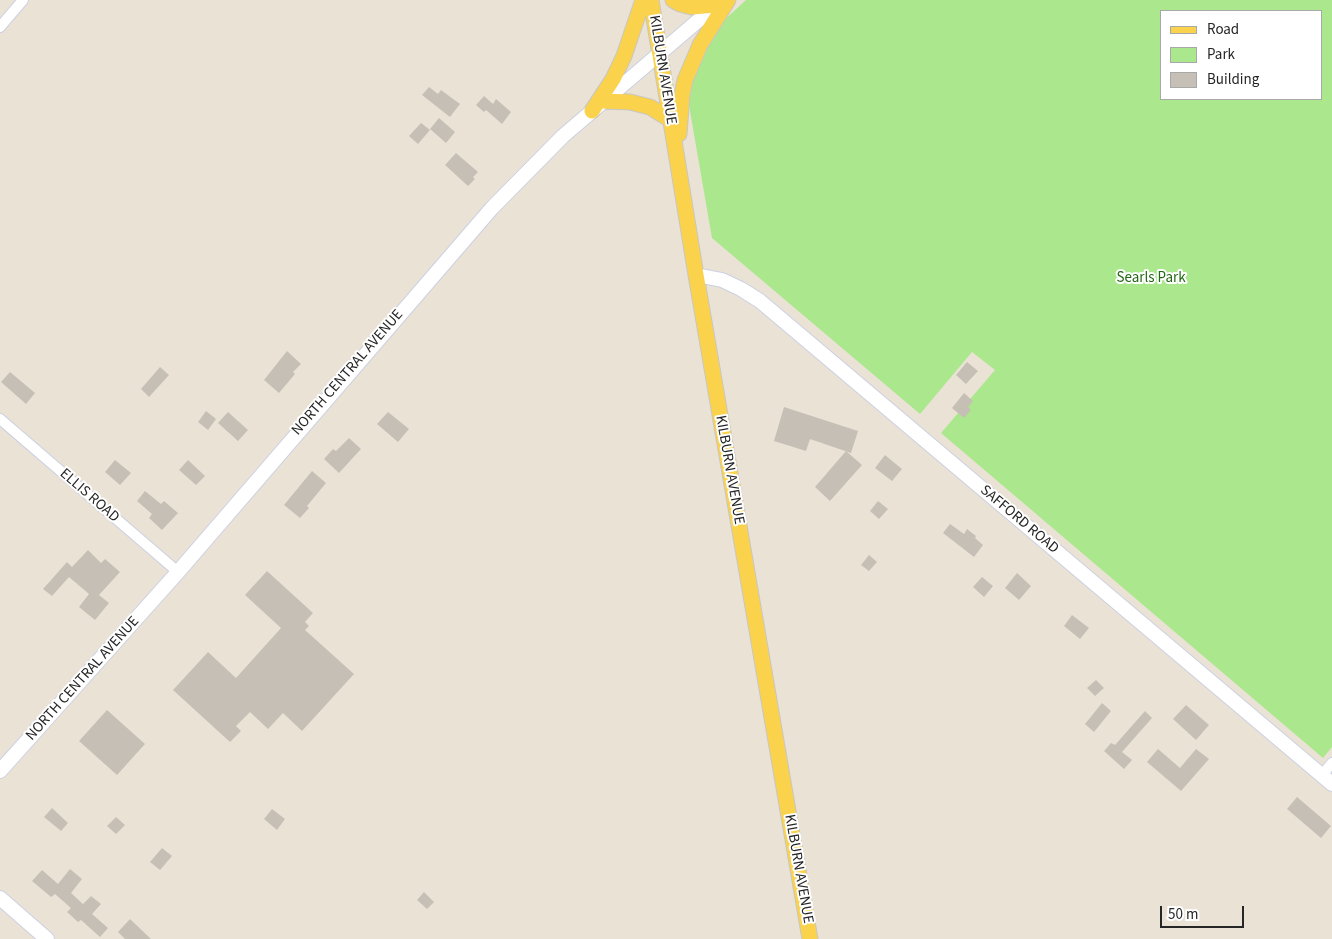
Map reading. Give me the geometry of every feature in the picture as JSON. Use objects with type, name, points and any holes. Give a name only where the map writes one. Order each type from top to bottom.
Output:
[{"type":"main road","points":[[598,106],[624,56],[644,0]]},
{"type":"main road","name":"KILBURN AVENUE","points":[[651,0],[696,275],[810,939]]},
{"type":"main road","points":[[673,0],[692,7],[722,2]]},
{"type":"main road","points":[[678,163],[682,95],[685,80],[722,2]]},
{"type":"main road","name":"NORTH CENTRAL AVENUE","points":[[0,771],[178,572],[492,208],[563,136],[660,52],[722,2]]},
{"type":"main road","points":[[598,106],[630,102],[650,107],[671,120]]},
{"type":"main road","name":"SAFFORD ROAD","points":[[696,275],[722,280],[741,289],[760,302],[1327,779]]},
{"type":"main road","points":[[0,898],[48,939]]},
{"type":"street","points":[[0,27],[23,0]]},
{"type":"street","name":"ELLIS ROAD","points":[[0,419],[178,572]]},
{"type":"street","points":[[1327,779],[1332,763]]},
{"type":"green space","name":"Searls Park","points":[[746,0],[1332,0],[1332,747],[1323,758],[941,433],[995,370],[972,352],[920,414],[712,238],[687,94],[694,59],[719,25]]},
{"type":"building","points":[[429,87],[438,94],[441,90],[460,104],[450,117],[422,95]]},
{"type":"building","points":[[484,96],[493,104],[496,99],[511,112],[502,124],[486,110],[484,112],[476,105]]},
{"type":"building","points":[[439,118],[455,132],[446,143],[430,129]]},
{"type":"building","points":[[421,123],[430,130],[418,144],[409,136]]},
{"type":"building","points":[[456,153],[478,172],[473,177],[475,179],[468,186],[445,165]]},
{"type":"building","points":[[287,351],[301,364],[293,372],[295,374],[279,393],[264,380]]},
{"type":"building","points":[[967,362],[978,371],[966,384],[956,375]]},
{"type":"building","points":[[160,367],[169,375],[149,397],[141,389]]},
{"type":"building","points":[[10,372],[35,393],[26,404],[1,382]]},
{"type":"building","points":[[964,393],[973,401],[968,407],[971,410],[964,418],[952,408]]},
{"type":"building","points":[[784,407],[858,431],[851,453],[810,439],[806,451],[774,441]]},
{"type":"building","points":[[206,411],[216,419],[208,430],[198,422]]},
{"type":"building","points":[[228,412],[248,430],[238,441],[218,423]]},
{"type":"building","points":[[388,412],[409,429],[398,442],[377,424]]},
{"type":"building","points":[[349,438],[361,449],[339,473],[324,459],[333,449],[336,451]]},
{"type":"building","points":[[846,451],[862,465],[830,501],[815,487]]},
{"type":"building","points":[[885,455],[902,469],[892,481],[875,468]]},
{"type":"building","points":[[115,460],[131,473],[120,485],[105,472]]},
{"type":"building","points":[[188,460],[205,476],[196,485],[179,470]]},
{"type":"building","points":[[312,471],[326,483],[307,506],[309,508],[300,518],[284,505]]},
{"type":"building","points":[[145,491],[161,504],[164,501],[178,513],[162,530],[149,518],[152,514],[137,501]]},
{"type":"building","points":[[878,501],[888,509],[879,519],[870,511]]},
{"type":"building","points":[[950,524],[964,534],[967,529],[983,545],[974,557],[943,533]]},
{"type":"building","points":[[88,550],[101,563],[105,559],[120,572],[99,595],[109,603],[95,620],[79,607],[89,594],[69,577],[52,596],[43,589],[67,562],[72,567]]},
{"type":"building","points":[[869,555],[877,562],[869,571],[861,565]]},
{"type":"building","points":[[267,571],[313,613],[305,622],[309,626],[305,630],[354,674],[302,731],[283,713],[268,729],[250,712],[236,726],[241,731],[230,742],[173,690],[208,652],[236,678],[281,628],[245,595]]},
{"type":"building","points":[[1017,573],[1031,586],[1019,600],[1005,588]]},
{"type":"building","points":[[982,577],[993,586],[984,597],[973,587]]},
{"type":"building","points":[[1072,615],[1089,628],[1080,639],[1064,626]]},
{"type":"building","points":[[1096,680],[1104,688],[1095,696],[1087,688]]},
{"type":"building","points":[[1102,703],[1111,711],[1094,732],[1085,724]]},
{"type":"building","points":[[1186,705],[1209,725],[1196,740],[1173,719]]},
{"type":"building","points":[[107,710],[145,744],[117,775],[79,741]]},
{"type":"building","points":[[1145,711],[1152,718],[1122,752],[1132,760],[1124,769],[1104,751],[1111,743],[1115,745]]},
{"type":"building","points":[[1158,749],[1180,768],[1196,749],[1209,759],[1181,791],[1147,762]]},
{"type":"building","points":[[1297,797],[1331,826],[1321,838],[1287,809]]},
{"type":"building","points":[[52,808],[68,823],[61,831],[44,817]]},
{"type":"building","points":[[272,809],[285,819],[277,830],[264,819]]},
{"type":"building","points":[[116,817],[125,825],[116,834],[107,826]]},
{"type":"building","points":[[162,848],[172,856],[160,870],[150,862]]},
{"type":"building","points":[[70,869],[82,879],[71,893],[83,904],[91,896],[101,904],[92,914],[108,928],[100,937],[81,920],[78,922],[67,912],[71,908],[55,894],[51,897],[32,881],[42,870],[58,884]]},
{"type":"building","points":[[424,892],[434,902],[427,909],[417,900]]},
{"type":"building","points":[[130,919],[151,939],[125,939],[118,932]]}]
